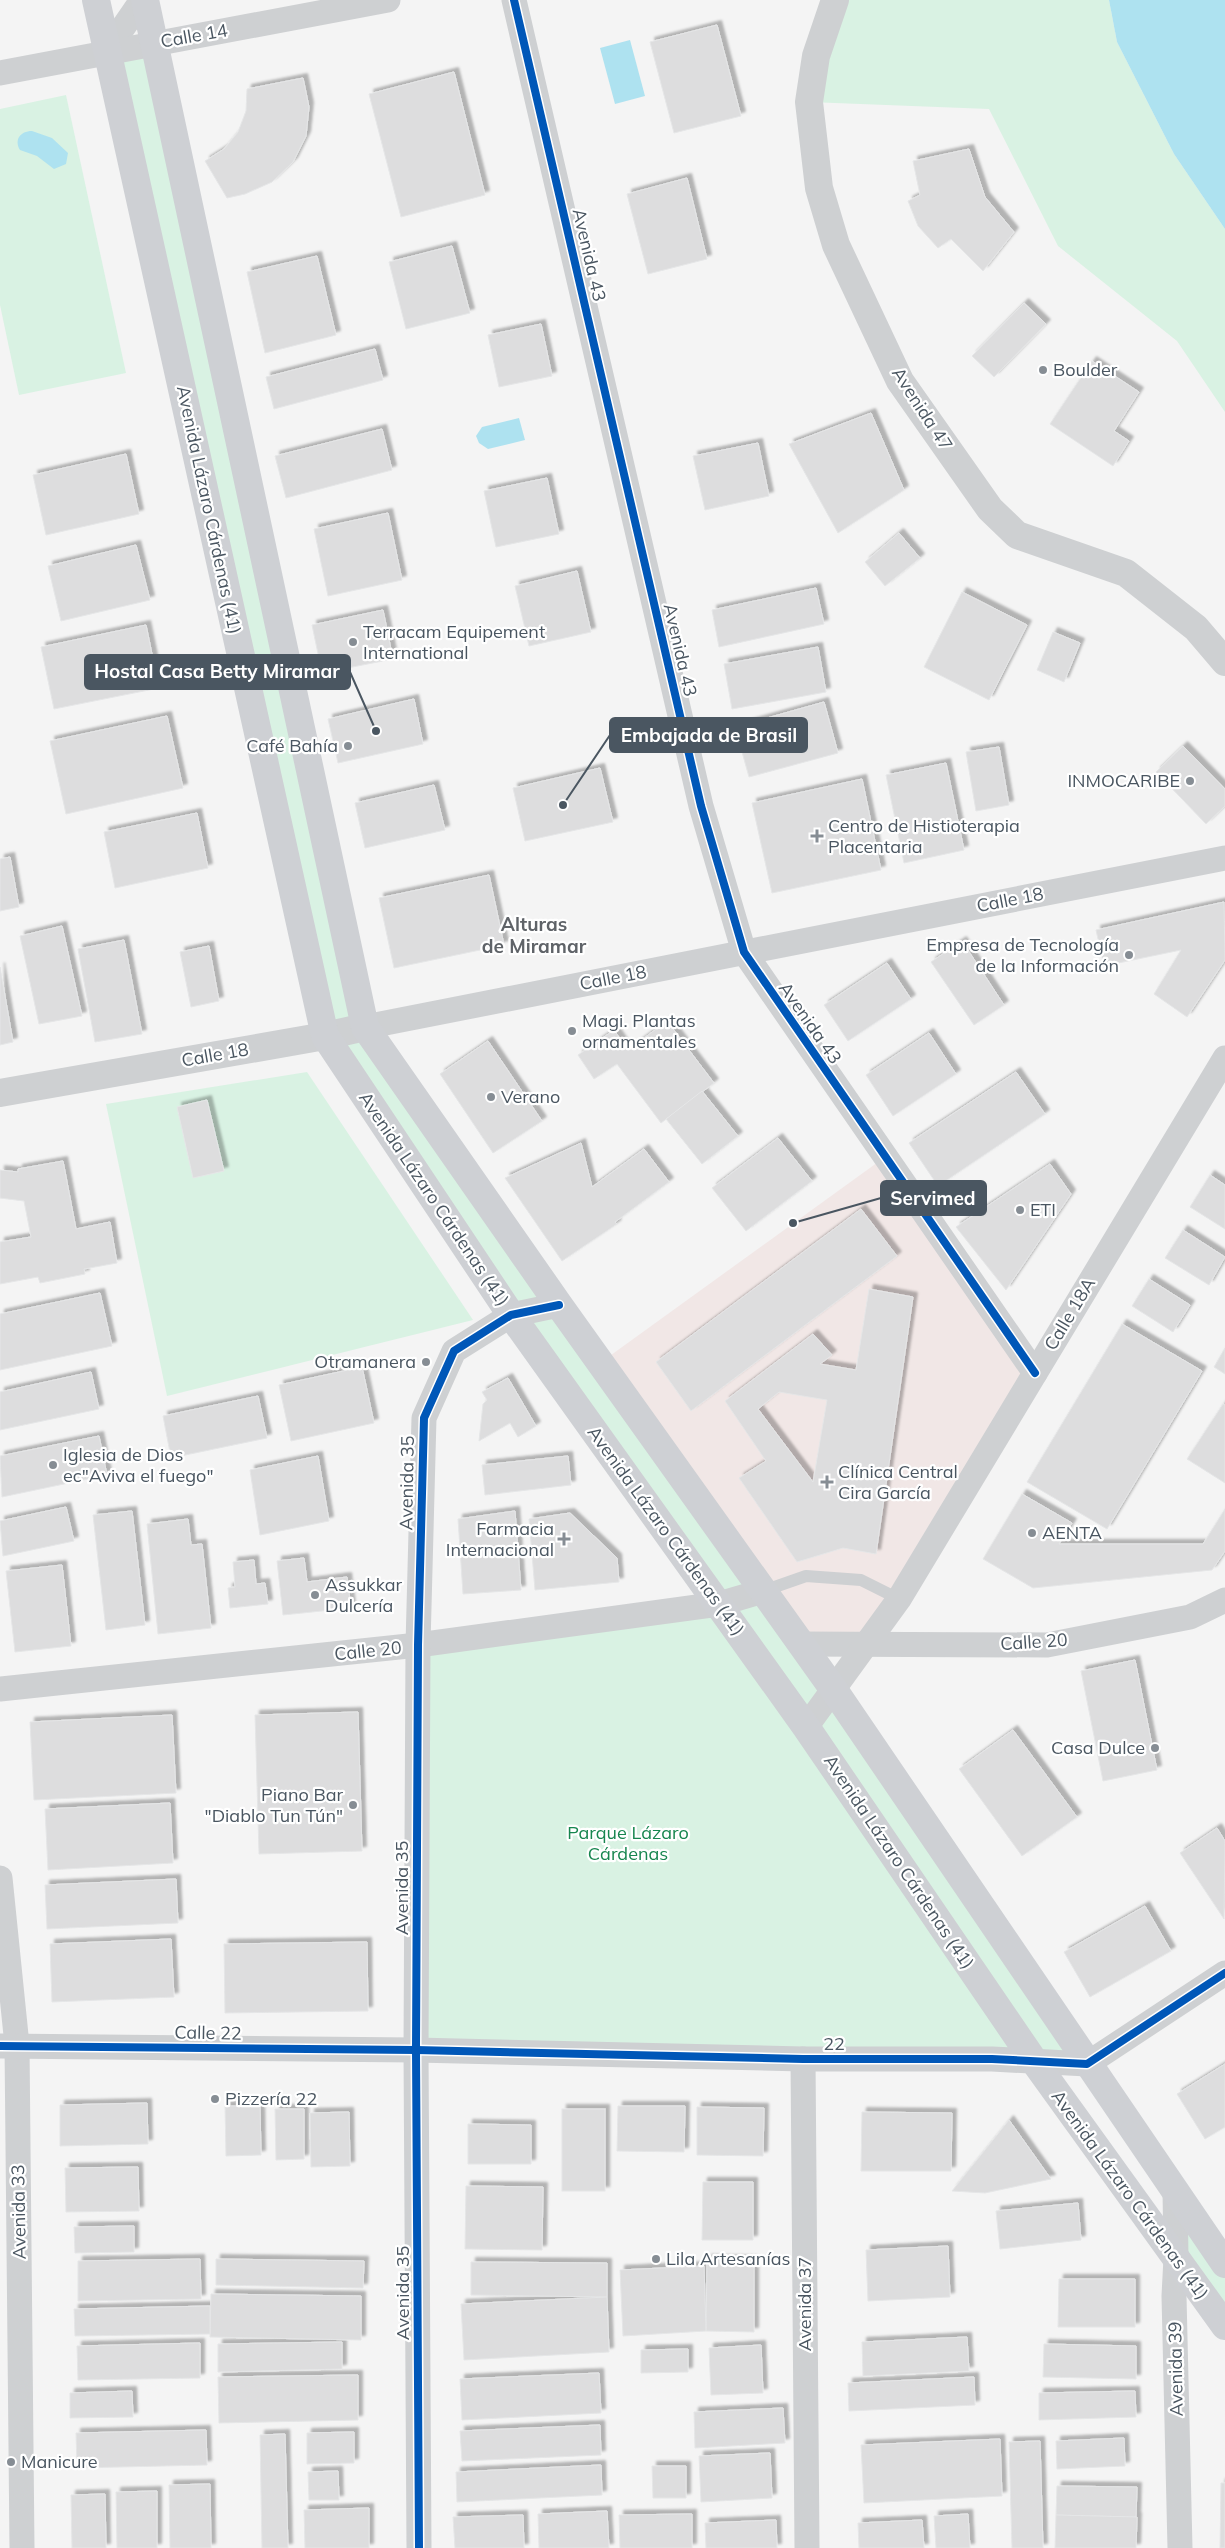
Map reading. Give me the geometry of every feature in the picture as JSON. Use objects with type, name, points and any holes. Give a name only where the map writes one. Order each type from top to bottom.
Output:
[{"type":"main road","name":"Avenida Lázaro Cárdenas (41)","points":[[96,0],[325,1036],[511,1315],[806,1727],[1034,2061],[1225,2326]]},
{"type":"main road","name":"Avenida Lázaro Cárdenas (41)","points":[[144,0],[155,43],[365,1027],[559,1305],[834,1690],[1225,2264]]},
{"type":"street","points":[[107,51],[144,0]]},
{"type":"street","name":"Calle 14","points":[[0,72],[388,0]]},
{"type":"street","name":"Avenida 43","points":[[514,0],[701,806],[744,952],[1034,1373]]},
{"type":"street","name":"Avenida 47","points":[[835,0],[816,56],[809,102],[819,188],[836,245],[900,381],[990,510],[1017,535],[1126,573],[1196,628],[1225,662]]},
{"type":"street","name":"Calle 18","points":[[0,1093],[325,1036],[1225,858]]},
{"type":"street","name":"Calle 18A","points":[[867,1645],[899,1599],[1225,1058]]},
{"type":"street","name":"Avenida 35","points":[[419,2548],[416,2050],[418,1645],[424,1418],[454,1351],[511,1315],[559,1305]]},
{"type":"street","name":"Calle 20","points":[[0,1689],[418,1645],[719,1604],[762,1591]]},
{"type":"street","name":"Calle 20","points":[[800,1644],[1047,1645],[1190,1617],[1225,1600]]},
{"type":"street","points":[[806,1727],[867,1645]]},
{"type":"street","name":"Avenida 33","points":[[0,1878],[9,2045],[22,2548]]},
{"type":"street","points":[[1087,2064],[1225,1973]]},
{"type":"street","name":"Calle 22","points":[[9,2045],[416,2050]]},
{"type":"street","name":"22","points":[[416,2050],[803,2059],[1034,2061],[1087,2064]]},
{"type":"street","name":"Avenida 37","points":[[803,2059],[807,2548]]},
{"type":"street","name":"Avenida 39","points":[[1175,2190],[1176,2258],[1174,2296],[1180,2548]]},
{"type":"lane","points":[[762,1591],[806,1576],[861,1580],[899,1599]]},
{"type":"shaded area","name":"Clínica Central Cira García","points":[[885,1157],[1035,1373],[867,1645],[800,1644],[600,1363]]},
{"type":"green space","points":[[835,0],[1109,0],[1117,42],[1174,154],[1225,229],[1225,412],[1177,341],[1058,246],[989,109],[809,102]]},
{"type":"green space","name":"Parque Lázaro Cárdenas","points":[[154,51],[365,1027],[1097,2059],[416,2050],[418,1645],[718,1604],[325,1036],[108,60]]},
{"type":"green space","points":[[66,95],[126,373],[19,395],[0,305],[0,109]]},
{"type":"green space","points":[[307,1072],[473,1320],[167,1396],[106,1104]]},
{"type":"green space","points":[[1181,2182],[1225,2246],[1225,2319],[1181,2256]]},
{"type":"water","points":[[1109,0],[1225,0],[1225,229],[1174,154],[1117,42]]},
{"type":"water","points":[[630,40],[645,96],[615,104],[600,48]]},
{"type":"water","points":[[32,131],[52,138],[68,153],[66,164],[54,169],[37,156],[20,150],[18,146],[19,137],[21,134]]},
{"type":"water","points":[[519,418],[525,440],[488,449],[479,443],[476,436],[482,427]]},
{"type":"building","points":[[717,25],[741,116],[674,133],[650,42]]},
{"type":"building","points":[[454,72],[485,195],[401,217],[369,94]]},
{"type":"building","points":[[303,78],[309,107],[306,136],[293,162],[272,182],[245,194],[227,198],[205,161],[224,149],[238,132],[246,111],[247,89]]},
{"type":"building","points":[[969,149],[985,197],[1014,232],[983,271],[951,239],[938,248],[918,226],[908,201],[920,195],[913,161]]},
{"type":"building","points":[[687,178],[707,259],[648,274],[627,194]]},
{"type":"building","points":[[452,246],[470,313],[406,329],[389,262]]},
{"type":"building","points":[[317,256],[336,335],[265,353],[247,272]]},
{"type":"building","points":[[1024,303],[1046,324],[994,377],[972,356]]},
{"type":"building","points":[[541,324],[552,376],[499,387],[488,335]]},
{"type":"building","points":[[375,349],[383,380],[274,409],[266,377]]},
{"type":"building","points":[[1092,361],[1139,392],[1114,431],[1129,441],[1113,466],[1050,424]]},
{"type":"building","points":[[871,413],[904,490],[838,533],[789,444]]},
{"type":"building","points":[[382,429],[392,470],[286,498],[275,456]]},
{"type":"building","points":[[758,443],[769,496],[705,510],[693,456]]},
{"type":"building","points":[[126,454],[139,514],[46,535],[33,475]]},
{"type":"building","points":[[547,478],[559,534],[496,547],[484,491]]},
{"type":"building","points":[[388,513],[402,580],[328,596],[314,529]]},
{"type":"building","points":[[899,533],[920,558],[885,586],[865,562]]},
{"type":"building","points":[[136,545],[150,600],[61,621],[48,566]]},
{"type":"building","points":[[577,571],[591,632],[529,646],[515,586]]},
{"type":"building","points":[[816,588],[824,624],[719,647],[712,610]]},
{"type":"building","points":[[962,592],[1027,625],[989,700],[924,667]]},
{"type":"building","name":"Terracam Equipement International","points":[[383,610],[393,659],[322,673],[312,625]]},
{"type":"building","points":[[146,625],[159,688],[54,709],[41,647]]},
{"type":"building","points":[[1053,632],[1080,643],[1064,682],[1037,670]]},
{"type":"building","points":[[818,647],[826,692],[732,709],[724,664]]},
{"type":"building","points":[[414,699],[423,744],[338,763],[328,719]]},
{"type":"building","points":[[824,702],[838,753],[749,777],[735,727]]},
{"type":"building","points":[[167,716],[183,788],[66,814],[50,741]]},
{"type":"building","name":"INMOCARIBE","points":[[1183,746],[1225,789],[1225,806],[1206,824],[1156,772]]},
{"type":"building","points":[[999,747],[1009,805],[976,811],[966,752]]},
{"type":"building","points":[[946,763],[964,850],[904,863],[886,775]]},
{"type":"building","points":[[600,768],[613,822],[525,841],[513,788]]},
{"type":"building","name":"Centro de Histioterapia Placentaria","points":[[862,779],[881,870],[772,893],[752,803]]},
{"type":"building","points":[[434,785],[445,830],[365,848],[355,803]]},
{"type":"building","points":[[197,813],[208,868],[115,888],[104,832]]},
{"type":"building","points":[[10,857],[19,907],[0,911],[0,859]]},
{"type":"building","points":[[489,875],[504,945],[394,968],[379,898]]},
{"type":"building","name":"Empresa de Tecnología de la Información","points":[[1224,902],[1225,960],[1187,1017],[1154,994],[1181,950],[1104,966],[1096,930]]},
{"type":"building","points":[[62,926],[82,1016],[39,1024],[20,936]]},
{"type":"building","points":[[124,940],[142,1034],[95,1042],[78,949]]},
{"type":"building","points":[[962,941],[1004,1005],[974,1025],[931,962]]},
{"type":"building","points":[[209,946],[219,1001],[191,1007],[180,952]]},
{"type":"building","points":[[887,963],[911,999],[848,1041],[824,1005]]},
{"type":"building","points":[[0,967],[13,1042],[0,1045]]},
{"type":"building","name":"Verano","points":[[667,1021],[714,1083],[661,1123],[617,1064],[594,1079],[578,1055],[614,1030],[628,1050]]},
{"type":"building","points":[[929,1033],[956,1074],[893,1116],[866,1075]]},
{"type":"building","name":"Verano","points":[[488,1041],[542,1121],[493,1153],[440,1074]]},
{"type":"building","points":[[1016,1072],[1045,1114],[938,1186],[909,1143]]},
{"type":"building","points":[[702,1091],[738,1136],[702,1164],[666,1119]]},
{"type":"building","points":[[207,1100],[224,1171],[193,1178],[177,1107]]},
{"type":"building","points":[[778,1138],[812,1181],[746,1231],[712,1188]]},
{"type":"building","points":[[581,1143],[592,1187],[644,1149],[669,1182],[615,1222],[617,1224],[562,1261],[505,1178]]},
{"type":"building","points":[[63,1161],[76,1229],[110,1222],[117,1263],[84,1269],[85,1274],[40,1283],[38,1277],[0,1284],[0,1242],[31,1237],[24,1201],[0,1198],[0,1170],[18,1172],[18,1169]]},
{"type":"building","name":"ETI","points":[[1050,1164],[1071,1194],[1006,1290],[956,1227]]},
{"type":"building","points":[[1210,1175],[1225,1185],[1225,1229],[1190,1207]]},
{"type":"building","points":[[861,1209],[897,1256],[691,1411],[656,1362]]},
{"type":"building","points":[[1183,1230],[1225,1257],[1209,1285],[1165,1258]]},
{"type":"building","points":[[1149,1279],[1190,1305],[1173,1332],[1132,1306]]},
{"type":"building","points":[[869,1289],[913,1297],[876,1554],[843,1548],[797,1562],[739,1478],[766,1461],[725,1401],[813,1334],[832,1355],[820,1364],[856,1370]],"holes":[[[779,1392],[827,1400],[813,1482],[758,1409]]]},
{"type":"building","points":[[100,1293],[112,1346],[0,1370],[0,1314]]},
{"type":"building","points":[[1122,1324],[1202,1371],[1107,1529],[1027,1482]]},
{"type":"building","points":[[1225,1348],[1225,1374],[1214,1367]]},
{"type":"building","points":[[362,1367],[374,1423],[291,1441],[279,1385]]},
{"type":"building","points":[[91,1372],[99,1409],[0,1430],[0,1392]]},
{"type":"building","points":[[508,1378],[536,1426],[518,1437],[510,1423],[479,1441],[483,1404],[487,1400],[482,1392]]},
{"type":"building","points":[[258,1396],[267,1438],[171,1458],[163,1416]]},
{"type":"building","points":[[1223,1404],[1225,1405],[1225,1483],[1187,1459]]},
{"type":"building","name":"Iglesia de Dios ec\"Aviva el fuego\"","points":[[99,1436],[107,1475],[2,1497],[0,1456]]},
{"type":"building","points":[[318,1456],[329,1521],[260,1535],[250,1470]]},
{"type":"building","points":[[568,1456],[571,1485],[485,1495],[482,1465]]},
{"type":"building","name":"AENTA","points":[[1022,1494],[1072,1523],[1059,1544],[1203,1544],[1225,1509],[1225,1551],[1212,1570],[1033,1588],[983,1559]]},
{"type":"building","points":[[66,1507],[74,1541],[3,1556],[0,1521]]},
{"type":"building","points":[[132,1511],[145,1625],[106,1630],[93,1515]]},
{"type":"building","points":[[515,1511],[521,1590],[463,1594],[458,1519]]},
{"type":"building","name":"Farmacia Internacional","points":[[570,1513],[617,1558],[619,1582],[535,1590],[529,1519]]},
{"type":"building","points":[[188,1519],[191,1545],[202,1544],[211,1628],[158,1634],[147,1524]]},
{"type":"building","name":"Assukkar Dulcería","points":[[304,1558],[307,1582],[347,1577],[351,1608],[283,1615],[277,1561]]},
{"type":"building","points":[[254,1560],[256,1584],[265,1583],[268,1604],[230,1608],[228,1588],[235,1587],[233,1562]]},
{"type":"building","points":[[62,1565],[71,1646],[15,1652],[6,1571]]},
{"type":"building","points":[[1135,1660],[1157,1770],[1103,1781],[1081,1671]]},
{"type":"building","points":[[358,1712],[362,1851],[259,1854],[255,1715]]},
{"type":"building","points":[[172,1715],[176,1793],[34,1800],[30,1722]]},
{"type":"building","points":[[1013,1730],[1077,1817],[1022,1856],[959,1769]]},
{"type":"building","points":[[170,1803],[173,1863],[48,1870],[45,1809]]},
{"type":"building","points":[[1217,1828],[1225,1841],[1224,1919],[1180,1853]]},
{"type":"building","points":[[176,1879],[178,1923],[47,1929],[45,1885]]},
{"type":"building","points":[[1145,1906],[1171,1951],[1090,1997],[1064,1952]]},
{"type":"building","points":[[171,1939],[174,1997],[52,2002],[50,1944]]},
{"type":"building","points":[[367,1942],[368,2011],[225,2013],[224,1944]]},
{"type":"building","points":[[1225,2064],[1225,2127],[1205,2139],[1177,2094]]},
{"type":"building","points":[[147,2103],[148,2144],[60,2146],[60,2105]]},
{"type":"building","points":[[225,2106],[260,2106],[261,2155],[226,2156]]},
{"type":"building","points":[[618,2106],[685,2106],[684,2152],[617,2151]]},
{"type":"building","points":[[697,2107],[764,2108],[763,2156],[697,2155]]},
{"type":"building","points":[[275,2109],[304,2109],[304,2159],[276,2160]]},
{"type":"building","points":[[562,2109],[605,2109],[605,2191],[562,2191]]},
{"type":"building","points":[[349,2112],[350,2166],[311,2167],[310,2113]]},
{"type":"building","points":[[862,2112],[952,2113],[951,2171],[861,2171]]},
{"type":"building","points":[[1009,2120],[1051,2179],[985,2193],[952,2191]]},
{"type":"building","points":[[468,2124],[531,2125],[531,2164],[468,2164]]},
{"type":"building","points":[[138,2167],[139,2211],[66,2212],[65,2168]]},
{"type":"building","points":[[703,2182],[753,2182],[753,2240],[702,2240]]},
{"type":"building","points":[[466,2186],[543,2187],[542,2250],[465,2249]]},
{"type":"building","points":[[1078,2203],[1081,2240],[1000,2249],[996,2211]]},
{"type":"building","points":[[134,2226],[134,2252],[75,2253],[74,2227]]},
{"type":"building","points":[[948,2246],[950,2297],[868,2301],[866,2250]]},
{"type":"building","points":[[200,2259],[201,2299],[78,2301],[78,2261]]},
{"type":"building","points":[[216,2259],[364,2261],[363,2288],[216,2285]]},
{"type":"building","points":[[707,2259],[754,2260],[754,2332],[706,2331]]},
{"type":"building","points":[[471,2262],[607,2263],[607,2297],[471,2295]]},
{"type":"building","points":[[704,2266],[706,2331],[623,2336],[620,2270]]},
{"type":"building","points":[[1059,2279],[1135,2279],[1135,2327],[1058,2327]]},
{"type":"building","points":[[211,2294],[361,2296],[361,2340],[210,2337]]},
{"type":"building","points":[[607,2297],[609,2352],[464,2360],[461,2304]]},
{"type":"building","points":[[210,2306],[210,2334],[75,2336],[74,2309]]},
{"type":"building","points":[[967,2337],[969,2371],[863,2376],[862,2342]]},
{"type":"building","points":[[342,2342],[342,2369],[218,2372],[218,2344]]},
{"type":"building","points":[[200,2343],[200,2378],[78,2380],[77,2346]]},
{"type":"building","points":[[1044,2344],[1136,2346],[1136,2379],[1043,2377]]},
{"type":"building","points":[[761,2345],[763,2393],[711,2395],[709,2348]]},
{"type":"building","points":[[688,2349],[688,2372],[641,2373],[641,2350]]},
{"type":"building","points":[[599,2373],[601,2413],[462,2420],[460,2379]]},
{"type":"building","points":[[358,2375],[358,2420],[219,2423],[218,2377]]},
{"type":"building","points":[[974,2377],[975,2405],[849,2411],[848,2383]]},
{"type":"building","points":[[132,2391],[133,2417],[70,2418],[70,2393]]},
{"type":"building","points":[[1135,2391],[1136,2417],[1039,2420],[1039,2393]]},
{"type":"building","points":[[783,2408],[785,2443],[695,2448],[694,2412]]},
{"type":"building","points":[[600,2425],[601,2455],[462,2461],[460,2431]]},
{"type":"building","points":[[206,2430],[207,2465],[77,2468],[76,2433]]},
{"type":"building","points":[[354,2432],[354,2463],[307,2464],[307,2433]]},
{"type":"building","points":[[285,2434],[288,2548],[262,2548],[260,2435]]},
{"type":"building","points":[[1124,2438],[1125,2466],[1057,2469],[1056,2441]]},
{"type":"building","points":[[1000,2439],[1002,2496],[864,2503],[861,2445]]},
{"type":"building","points":[[1040,2441],[1043,2548],[1012,2548],[1009,2442]]},
{"type":"building","points":[[770,2453],[772,2498],[701,2502],[699,2456]]},
{"type":"building","points":[[601,2465],[602,2495],[457,2502],[456,2472]]},
{"type":"building","points":[[652,2466],[686,2466],[686,2498],[653,2498]]},
{"type":"building","points":[[338,2471],[339,2500],[309,2500],[308,2472]]},
{"type":"building","points":[[1221,2483],[1225,2483],[1225,2548],[1220,2548]]},
{"type":"building","points":[[210,2484],[211,2548],[170,2548],[169,2485]]},
{"type":"building","points":[[1057,2486],[1137,2487],[1136,2517],[1056,2515]]},
{"type":"building","points":[[157,2491],[157,2548],[117,2548],[116,2492]]},
{"type":"building","points":[[105,2494],[106,2548],[72,2548],[71,2495]]},
{"type":"building","points":[[369,2508],[369,2548],[305,2548],[304,2510]]},
{"type":"building","points":[[607,2511],[609,2548],[539,2548],[538,2514]]},
{"type":"building","points":[[692,2514],[692,2548],[620,2548],[619,2515]]},
{"type":"building","points":[[968,2514],[970,2548],[936,2548],[934,2516]]},
{"type":"building","points":[[523,2515],[524,2548],[455,2548],[453,2517]]},
{"type":"building","points":[[1056,2515],[1137,2517],[1136,2548],[1055,2548]]},
{"type":"building","points":[[776,2520],[777,2548],[706,2548],[705,2523]]},
{"type":"building","points":[[922,2520],[924,2548],[859,2548],[858,2523]]},
{"type":"cycle path","points":[[514,0],[701,806],[744,952],[1035,1373]]},
{"type":"cycle path","points":[[419,2548],[416,2050],[418,1645],[424,1418],[454,1351],[511,1315],[559,1305]]},
{"type":"cycle path","points":[[0,2046],[416,2050],[803,2059],[992,2059],[1087,2064],[1225,1973]]},
{"type":"place","name":"Boulder","points":[[1043,370]]},
{"type":"place","name":"Terracam Equipement International","points":[[353,642]]},
{"type":"place","name":"Hostal Casa Betty Miramar","points":[[376,731]]},
{"type":"place","name":"Café Bahía","points":[[348,746]]},
{"type":"place","name":"INMOCARIBE","points":[[1190,781]]},
{"type":"place","name":"Embajada de Brasil","points":[[563,805]]},
{"type":"place","name":"Centro de Histioterapia Placentaria","points":[[817,836]]},
{"type":"place","name":"Empresa de Tecnología de la Información","points":[[1129,955]]},
{"type":"place","name":"Magi. Plantas ornamentales","points":[[572,1031]]},
{"type":"place","name":"Verano","points":[[491,1097]]},
{"type":"place","name":"ETI","points":[[1020,1210]]},
{"type":"place","name":"Servimed","points":[[793,1223]]},
{"type":"place","name":"Otramanera","points":[[426,1362]]},
{"type":"place","name":"Iglesia de Dios ec\"Aviva el fuego\"","points":[[53,1465]]},
{"type":"place","name":"Clínica Central Cira García","points":[[827,1482]]},
{"type":"place","name":"AENTA","points":[[1032,1533]]},
{"type":"place","name":"Farmacia Internacional","points":[[564,1539]]},
{"type":"place","name":"Assukkar Dulcería","points":[[315,1595]]},
{"type":"place","name":"Casa Dulce","points":[[1155,1748]]},
{"type":"place","name":"Piano Bar \"Diablo Tun Tún\"","points":[[353,1805]]},
{"type":"place","name":"Pizzería 22","points":[[215,2099]]},
{"type":"place","name":"Lila Artesanías","points":[[656,2259]]},
{"type":"place","name":"Manicure","points":[[11,2462]]},
{"type":"district","name":"Alturas de Miramar","points":[[534,935]]}]
